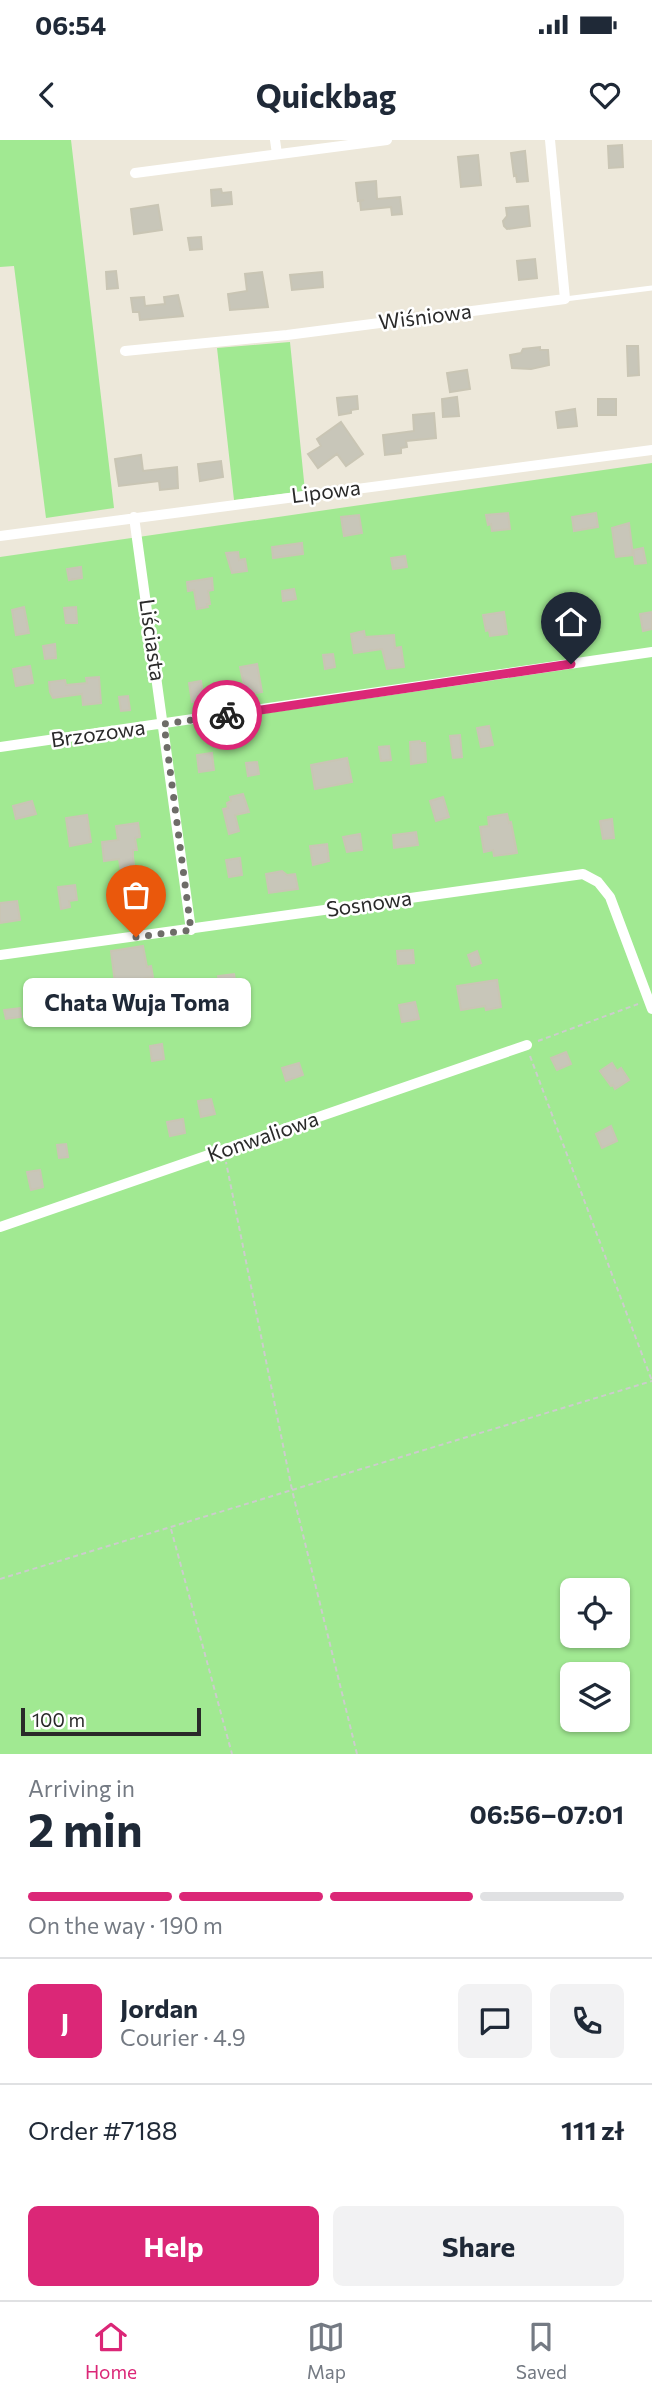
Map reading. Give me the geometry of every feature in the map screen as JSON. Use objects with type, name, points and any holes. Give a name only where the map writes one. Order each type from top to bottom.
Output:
[{"type":"street","points":[[275,140],[277,154]]},
{"type":"street","points":[[135,173],[387,140]]},
{"type":"street","points":[[550,140],[565,299]]},
{"type":"street","name":"Wiśniowa","points":[[125,351],[287,335],[565,299]]},
{"type":"street","name":"Lipowa","points":[[0,536],[652,450]]},
{"type":"street","name":"Liściasta","points":[[134,517],[191,930]]},
{"type":"street","name":"Brzozowa","points":[[0,747],[652,652]]},
{"type":"street","name":"Sosnowa","points":[[0,955],[583,874],[598,882],[610,897],[651,1003]]},
{"type":"street","name":"Konwaliowa","points":[[0,1227],[527,1045]]},
{"type":"lane","points":[[565,299],[652,288]]},
{"type":"path","points":[[0,1578],[652,1381],[527,1045],[651,1003]]},
{"type":"path","points":[[224,1150],[292,1490],[357,1754]]},
{"type":"path","points":[[170,1527],[232,1754]]},
{"type":"green space","points":[[0,140],[71,140],[114,508],[46,518],[14,266],[0,267]]},
{"type":"green space","points":[[290,342],[305,491],[234,500],[217,348]]},
{"type":"green space","points":[[652,463],[652,1754],[0,1754],[0,557]]},
{"type":"building","points":[[622,145],[623,167],[609,168],[608,146]]},
{"type":"building","points":[[525,151],[528,181],[517,182],[511,153]]},
{"type":"building","points":[[478,155],[481,185],[461,187],[458,157]]},
{"type":"building","points":[[376,181],[377,199],[400,197],[402,214],[392,215],[391,207],[361,210],[360,201],[364,200],[358,201],[356,183]]},
{"type":"building","points":[[221,189],[222,193],[231,192],[232,204],[212,206],[211,190]]},
{"type":"building","points":[[158,205],[162,230],[134,234],[131,209]]},
{"type":"building","points":[[528,206],[530,226],[507,229],[504,226],[506,208]]},
{"type":"building","points":[[201,237],[202,249],[190,250],[188,238]]},
{"type":"building","points":[[535,259],[537,278],[519,280],[517,261]]},
{"type":"building","points":[[116,271],[118,288],[107,289],[106,272]]},
{"type":"building","points":[[262,272],[268,307],[230,310],[228,294],[247,291],[245,274]]},
{"type":"building","points":[[322,272],[323,287],[292,290],[290,275]]},
{"type":"building","points":[[178,295],[183,316],[140,320],[139,312],[133,312],[131,298],[144,297],[145,306],[165,304],[164,297]]},
{"type":"building","points":[[627,346],[638,346],[639,375],[628,376]]},
{"type":"building","points":[[540,347],[540,350],[548,350],[549,365],[531,369],[512,368],[510,355],[521,353],[523,349]]},
{"type":"building","points":[[467,370],[470,389],[450,392],[447,373]]},
{"type":"building","points":[[357,396],[358,409],[339,415],[337,398]]},
{"type":"building","points":[[457,397],[459,416],[443,417],[442,399]]},
{"type":"building","points":[[598,399],[616,399],[616,415],[598,415]]},
{"type":"building","points":[[575,409],[577,426],[558,428],[556,412]]},
{"type":"building","points":[[434,413],[436,438],[406,441],[407,447],[401,448],[401,453],[385,455],[383,435],[414,431],[413,415]]},
{"type":"building","points":[[341,422],[363,454],[346,466],[337,454],[318,468],[308,454],[321,446],[317,439]]},
{"type":"building","points":[[141,455],[143,471],[177,467],[178,488],[160,490],[159,481],[119,486],[115,459]]},
{"type":"building","points":[[221,461],[223,477],[200,481],[198,464]]},
{"type":"building","points":[[508,513],[510,529],[492,531],[486,515]]},
{"type":"building","points":[[596,513],[598,527],[574,531],[572,517]]},
{"type":"building","points":[[359,515],[362,533],[344,536],[341,517]]},
{"type":"building","points":[[629,523],[633,555],[616,557],[612,528]]},
{"type":"building","points":[[302,543],[303,554],[273,558],[272,547]]},
{"type":"building","points":[[643,548],[646,563],[635,564],[633,550]]},
{"type":"building","points":[[238,552],[239,560],[245,559],[247,571],[232,573],[226,553]]},
{"type":"building","points":[[405,556],[407,567],[393,569],[391,558]]},
{"type":"building","points":[[81,567],[82,578],[69,580],[67,569]]},
{"type":"building","points":[[212,578],[213,590],[208,591],[210,604],[197,609],[194,590],[188,591],[187,582]]},
{"type":"building","points":[[294,589],[296,599],[283,601],[282,591]]},
{"type":"building","points":[[589,602],[592,617],[571,621],[568,607]]},
{"type":"building","points":[[24,607],[29,633],[16,635],[12,610]]},
{"type":"building","points":[[76,607],[77,623],[66,623],[64,608]]},
{"type":"building","points":[[504,612],[507,634],[490,636],[489,630],[486,631],[483,615]]},
{"type":"building","points":[[652,612],[652,629],[643,631],[640,614]]},
{"type":"building","points":[[364,631],[365,637],[394,635],[395,648],[401,647],[404,667],[387,669],[382,649],[354,653],[351,634]]},
{"type":"building","points":[[55,644],[56,658],[45,659],[43,646]]},
{"type":"building","points":[[333,654],[335,667],[325,669],[323,655]]},
{"type":"building","points":[[257,664],[262,692],[246,695],[240,667]]},
{"type":"building","points":[[30,666],[33,683],[16,686],[13,669]]},
{"type":"building","points":[[99,677],[101,703],[83,705],[82,694],[53,698],[50,692],[49,682],[65,680],[66,685],[87,683],[86,678]]},
{"type":"building","points":[[201,681],[204,700],[192,702],[189,683]]},
{"type":"building","points":[[128,696],[130,710],[121,711],[119,697]]},
{"type":"building","points":[[489,726],[493,745],[481,747],[477,728]]},
{"type":"building","points":[[460,735],[462,757],[453,758],[450,736]]},
{"type":"building","points":[[410,742],[425,743],[426,762],[411,764]]},
{"type":"building","points":[[389,746],[391,760],[381,761],[379,747]]},
{"type":"building","points":[[212,753],[214,770],[199,772],[197,755]]},
{"type":"building","points":[[347,758],[352,782],[315,789],[311,765]]},
{"type":"building","points":[[257,762],[259,774],[248,776],[246,763]]},
{"type":"building","points":[[243,794],[249,812],[235,815],[239,831],[229,834],[223,809],[228,808],[230,797]]},
{"type":"building","points":[[443,797],[449,817],[436,821],[430,801]]},
{"type":"building","points":[[32,801],[36,814],[16,819],[13,806]]},
{"type":"building","points":[[507,814],[517,853],[494,856],[493,850],[484,852],[480,827],[489,826],[488,817]]},
{"type":"building","points":[[87,815],[91,842],[70,846],[66,818]]},
{"type":"building","points":[[612,819],[614,838],[603,839],[600,821]]},
{"type":"building","points":[[138,823],[140,837],[135,838],[137,850],[133,850],[137,887],[146,886],[148,898],[130,901],[129,896],[125,897],[119,859],[104,861],[102,842],[118,840],[116,826]]},
{"type":"building","points":[[416,832],[418,845],[394,848],[393,835]]},
{"type":"building","points":[[360,834],[362,850],[347,852],[343,837]]},
{"type":"building","points":[[327,844],[329,861],[313,865],[310,846]]},
{"type":"building","points":[[240,858],[242,875],[229,877],[226,860]]},
{"type":"building","points":[[282,871],[287,875],[295,874],[298,889],[269,893],[266,874]]},
{"type":"building","points":[[75,885],[77,900],[69,901],[70,907],[61,909],[58,887]]},
{"type":"building","points":[[17,901],[20,920],[0,923],[0,903]]},
{"type":"building","points":[[143,946],[147,967],[151,966],[153,977],[115,983],[111,951]]},
{"type":"building","points":[[413,950],[414,963],[398,964],[397,951]]},
{"type":"building","points":[[477,951],[481,963],[472,966],[468,955]]},
{"type":"building","points":[[234,974],[237,990],[228,991],[229,997],[219,999],[218,992],[188,997],[186,982],[199,980],[200,984],[219,981],[218,976]]},
{"type":"building","points":[[497,980],[501,1007],[486,1010],[485,1006],[461,1010],[457,986]]},
{"type":"building","points":[[415,1002],[419,1019],[402,1022],[399,1005]]},
{"type":"building","points":[[20,1008],[21,1017],[6,1019],[4,1010]]},
{"type":"building","points":[[162,1044],[164,1059],[152,1061],[150,1046]]},
{"type":"building","points":[[566,1052],[571,1064],[557,1070],[551,1058]]},
{"type":"building","points":[[299,1063],[303,1075],[286,1081],[282,1068]]},
{"type":"building","points":[[612,1063],[617,1071],[621,1068],[629,1080],[615,1089],[600,1071]]},
{"type":"building","points":[[211,1099],[215,1114],[201,1117],[198,1101]]},
{"type":"building","points":[[183,1119],[185,1133],[170,1136],[167,1122]]},
{"type":"building","points":[[611,1126],[617,1141],[602,1148],[596,1134]]},
{"type":"building","points":[[66,1144],[68,1157],[59,1158],[57,1145]]},
{"type":"building","points":[[40,1170],[43,1187],[31,1190],[27,1172]]},
{"type":"way so far","points":[[136,937],[191,930],[164,724],[227,715]]},
{"type":"place","name":"Chata Wuja Toma","points":[[136,937]]},
{"type":"route","points":[[227,715],[571,664]]}]
